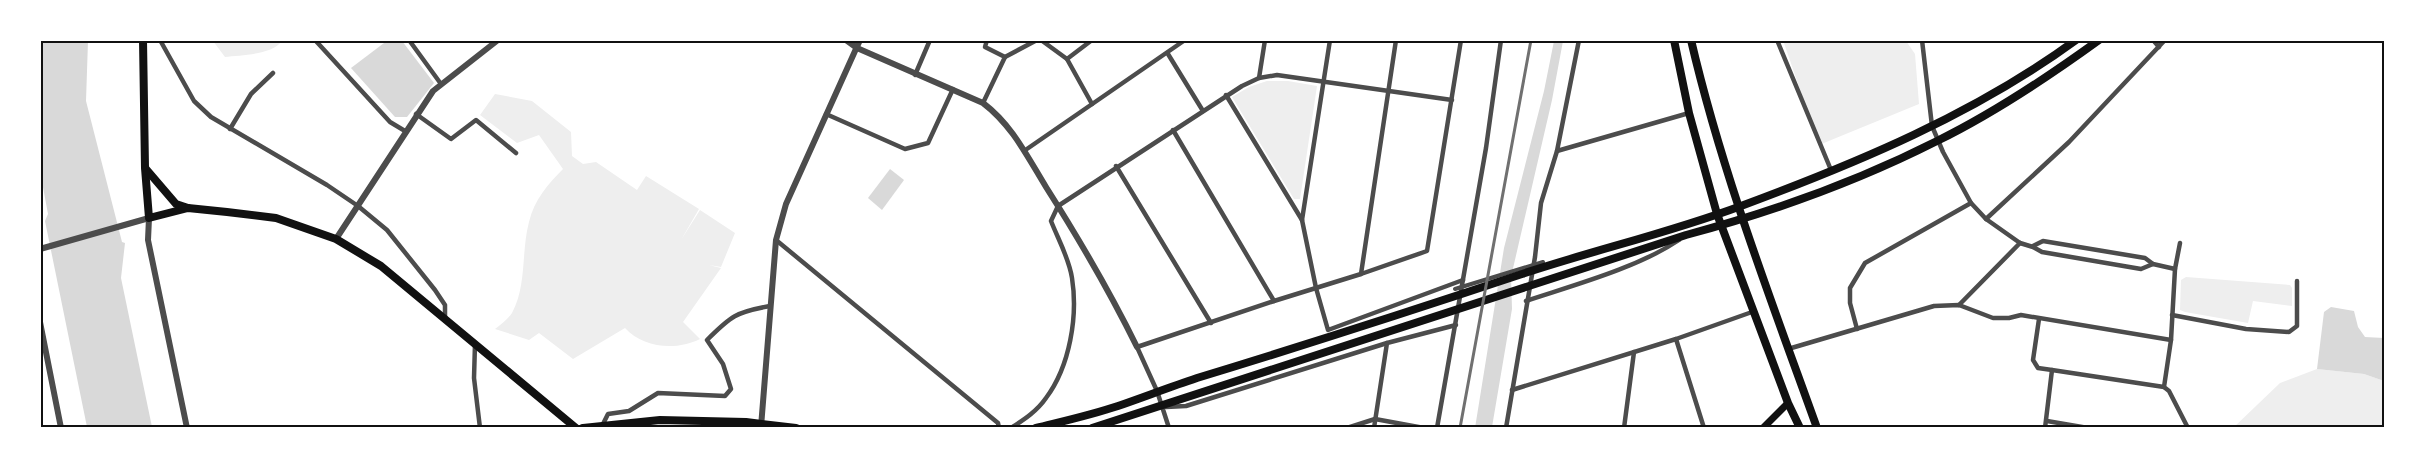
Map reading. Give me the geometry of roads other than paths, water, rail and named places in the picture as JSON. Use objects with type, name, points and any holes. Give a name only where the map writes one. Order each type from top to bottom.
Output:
[{"type":"main road","points":[[142,40],[145,168],[149,218],[188,208]]},
{"type":"main road","points":[[1674,40],[1689,113],[1717,214],[1752,312],[1800,428]]},
{"type":"main road","points":[[1692,40],[1708,112],[1743,219],[1817,428]]},
{"type":"main road","points":[[1036,428],[1116,406],[1329,333],[1364,327],[1543,264],[1739,207],[1886,148],[1932,126],[2016,80],[2076,40]]},
{"type":"main road","points":[[1092,428],[1112,425],[1365,338],[1686,235],[1743,219],[1835,186],[1938,141],[2034,85],[2099,40]]},
{"type":"main road","points":[[145,168],[176,204],[188,208],[276,218],[336,239],[381,266],[576,428]]},
{"type":"main road","points":[[1763,428],[1788,403]]},
{"type":"main road","points":[[583,428],[660,420],[796,428]]},
{"type":"street","points":[[160,40],[194,101],[211,117],[358,206],[387,230],[445,305],[445,319]]},
{"type":"street","points":[[315,40],[390,122],[405,130]]},
{"type":"street","points":[[409,40],[441,84]]},
{"type":"street","points":[[846,40],[857,48],[915,75],[983,103],[999,116],[1058,206],[1119,311],[1156,391],[1169,428]]},
{"type":"street","points":[[761,426],[776,240],[786,204],[860,40]]},
{"type":"street","points":[[915,75],[930,40]]},
{"type":"street","points":[[987,40],[985,46],[1005,57]]},
{"type":"street","points":[[983,103],[1005,57],[1039,40],[1066,59],[1092,104]]},
{"type":"street","points":[[1066,59],[1092,40]]},
{"type":"street","points":[[1024,151],[1168,54],[1185,40]]},
{"type":"street","points":[[1259,78],[1265,40]]},
{"type":"street","points":[[1302,220],[1330,40]]},
{"type":"street","points":[[1361,274],[1396,40]]},
{"type":"street","points":[[1137,347],[1427,251],[1461,40]]},
{"type":"street","points":[[1437,428],[1456,325],[1501,40]]},
{"type":"street","points":[[1506,428],[1535,257],[1541,203],[1557,151],[1579,40]]},
{"type":"street","points":[[1777,40],[1831,170]]},
{"type":"street","points":[[2153,40],[2159,47]]},
{"type":"street","points":[[1986,219],[2068,142],[2165,40]]},
{"type":"street","points":[[1922,41],[1932,126],[1971,203],[1986,219],[2020,243],[2042,252],[2141,269],[2153,264]]},
{"type":"street","points":[[336,239],[405,130],[433,91],[495,42]]},
{"type":"street","points":[[1168,54],[1203,111]]},
{"type":"street","points":[[230,129],[251,94],[273,73]]},
{"type":"street","points":[[1011,428],[1029,416],[1047,397],[1062,367],[1071,337],[1074,316],[1072,277],[1051,221],[1058,206],[1226,95],[1259,78],[1277,75],[1452,100]]},
{"type":"street","points":[[826,114],[905,149],[928,143],[953,89]]},
{"type":"street","points":[[1226,95],[1302,220],[1316,288],[1329,333],[1463,280]]},
{"type":"street","points":[[1557,151],[1689,113]]},
{"type":"street","points":[[416,114],[451,139],[476,120],[516,153]]},
{"type":"street","points":[[1173,130],[1274,301]]},
{"type":"street","points":[[1116,166],[1211,323]]},
{"type":"street","points":[[1857,329],[1850,303],[1850,288],[1865,263],[1971,203]]},
{"type":"street","points":[[41,248],[149,218],[148,240],[187,428]]},
{"type":"street","points":[[1526,301],[1581,283],[1661,252],[1686,235]]},
{"type":"street","points":[[776,240],[998,423],[999,428]]},
{"type":"street","points":[[2033,247],[2043,241],[2145,258],[2153,264],[2175,269]]},
{"type":"street","points":[[1959,305],[2020,243]]},
{"type":"street","points":[[2164,387],[2171,340],[2175,269],[2180,243]]},
{"type":"street","points":[[1455,289],[1543,264]]},
{"type":"street","points":[[2172,315],[2246,329],[2289,332],[2297,326],[2297,281]]},
{"type":"street","points":[[1788,349],[1934,306],[1959,305],[1993,318],[2021,315],[2171,340]]},
{"type":"street","points":[[602,426],[608,414],[629,411],[658,393],[725,396],[732,389],[723,364],[707,340],[729,318],[751,309],[770,306]]},
{"type":"street","points":[[1512,390],[1676,339],[1752,312]]},
{"type":"street","points":[[2039,319],[2033,360],[2038,368],[2164,387],[2169,391],[2188,428]]},
{"type":"street","points":[[40,322],[61,428]]},
{"type":"street","points":[[1160,407],[1186,406],[1387,343],[1456,325]]},
{"type":"street","points":[[1676,339],[1704,428]]},
{"type":"street","points":[[475,343],[474,378],[480,428]]},
{"type":"street","points":[[1374,428],[1387,343]]},
{"type":"street","points":[[1624,427],[1634,352]]},
{"type":"street","points":[[2045,428],[2052,370]]},
{"type":"street","points":[[1347,428],[1375,419],[1424,428]]},
{"type":"street","points":[[2047,421],[2088,428]]},
{"type":"railway","points":[[1460,428],[1531,40]]}]
